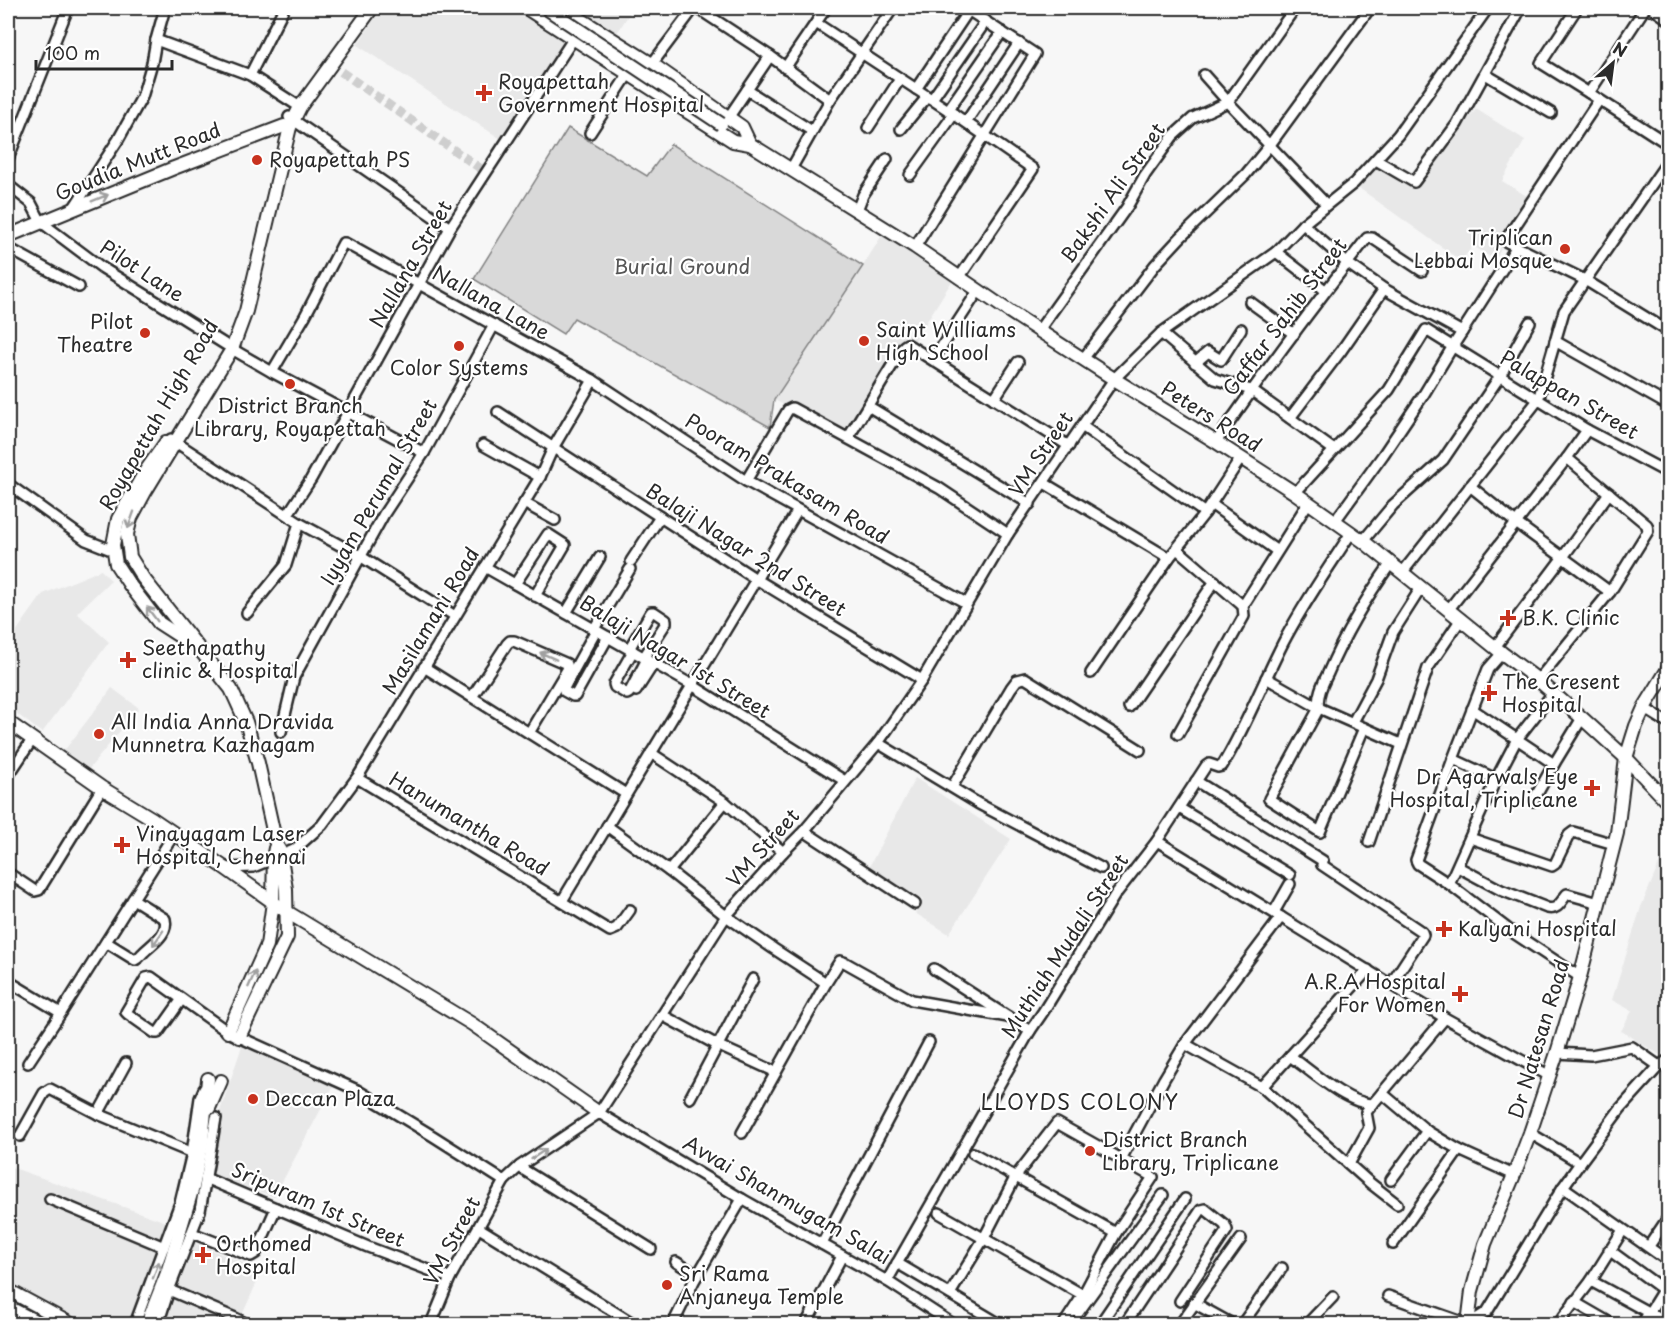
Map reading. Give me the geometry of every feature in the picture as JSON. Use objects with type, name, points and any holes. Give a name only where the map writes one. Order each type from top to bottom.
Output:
[{"type":"main road","name":"Royapettah High Road","points":[[198,649],[143,578],[130,557],[127,534],[131,518],[226,345],[239,313],[289,122],[297,105],[361,8]]},
{"type":"main road","name":"Royapettah High Road","points":[[297,105],[372,8]]},
{"type":"main road","name":"Peters Road","points":[[526,8],[733,141],[750,144],[857,210],[1114,379],[1295,493],[1363,541],[1538,680],[1626,758],[1668,802]]},
{"type":"main road","points":[[546,8],[724,121]]},
{"type":"main road","points":[[563,8],[652,64],[750,144]]},
{"type":"main road","name":"Goudia Mutt Road","points":[[8,236],[289,122]]},
{"type":"main road","name":"Royapettah High Road","points":[[172,440],[145,472],[118,519],[113,544],[116,564],[159,623],[198,649]]},
{"type":"main road","points":[[198,649],[231,689],[246,722],[258,763],[286,889],[287,937],[233,1034]]},
{"type":"main road","name":"Dr Natesan Road","points":[[1468,1324],[1472,1291],[1485,1244],[1530,1134],[1580,977],[1617,833],[1626,758],[1644,708],[1668,669]]},
{"type":"main road","points":[[8,722],[287,912],[472,1024],[599,1113]]},
{"type":"main road","points":[[233,1034],[267,945],[277,852]]},
{"type":"main road","points":[[151,1323],[190,1198],[202,1142],[211,1116],[215,1080]]},
{"type":"main road","points":[[8,1290],[71,1324]]},
{"type":"main road","points":[[8,1307],[41,1324]]},
{"type":"street","points":[[8,159],[68,8]]},
{"type":"street","points":[[73,209],[118,140],[142,97],[165,8]]},
{"type":"street","points":[[250,75],[284,8]]},
{"type":"street","points":[[652,64],[696,8],[770,56],[830,100]]},
{"type":"street","points":[[785,68],[826,8]]},
{"type":"street","points":[[791,169],[830,100],[893,8]]},
{"type":"street","name":"Bakshi Ali Street","points":[[1039,330],[1127,207],[1145,175],[1173,136],[1193,118],[1228,102],[1295,8]]},
{"type":"street","points":[[1083,358],[1155,265],[1246,174],[1269,146],[1370,8]]},
{"type":"street","name":"VM Street","points":[[431,1324],[450,1278],[504,1181],[519,1167],[599,1113],[726,916],[804,831],[878,743],[922,680],[1008,534],[1114,379],[1161,333],[1276,252],[1303,224],[1354,183],[1398,135],[1488,8]]},
{"type":"street","points":[[1376,160],[1414,182],[1457,124],[1521,8]]},
{"type":"street","points":[[1577,8],[1541,63],[1668,144]]},
{"type":"street","points":[[1589,93],[1645,8]]},
{"type":"street","points":[[1652,8],[1668,19]]},
{"type":"street","points":[[915,247],[1035,54],[967,9],[916,89]]},
{"type":"street","points":[[901,129],[929,98],[986,21]]},
{"type":"street","name":"Nallana Street","points":[[288,514],[311,479],[450,228],[585,22]]},
{"type":"street","points":[[816,23],[1033,168],[959,278]]},
{"type":"street","points":[[910,174],[1002,32]]},
{"type":"street","points":[[156,40],[250,75],[297,105]]},
{"type":"street","points":[[966,122],[1019,43]]},
{"type":"street","points":[[724,121],[770,56]]},
{"type":"street","points":[[590,133],[629,73]]},
{"type":"street","points":[[1485,74],[1551,113]]},
{"type":"street","points":[[1204,75],[1326,204]]},
{"type":"street","points":[[868,128],[900,79]]},
{"type":"street","points":[[747,90],[812,131]]},
{"type":"street","points":[[1599,100],[1505,241],[1586,280],[1668,331]]},
{"type":"street","points":[[289,122],[450,228]]},
{"type":"street","points":[[857,210],[863,195],[887,159]]},
{"type":"street","points":[[1402,573],[1538,400],[1564,311],[1668,161]]},
{"type":"street","name":"Pilot Lane","points":[[8,185],[31,203],[41,222],[100,267],[272,372],[424,453]]},
{"type":"street","points":[[1303,224],[1347,263],[1384,289],[1462,332]]},
{"type":"street","name":"Gaffar Sahib Street","points":[[1216,442],[1251,390],[1325,290],[1367,238],[1372,238],[1422,271]]},
{"type":"street","name":"Nallana Lane","points":[[272,372],[344,242],[593,380]]},
{"type":"street","points":[[1335,521],[1424,394],[1517,246]]},
{"type":"street","points":[[8,248],[79,287]]},
{"type":"street","points":[[1276,252],[1325,290]]},
{"type":"street","points":[[1290,418],[1384,289]]},
{"type":"street","points":[[933,360],[978,291]]},
{"type":"street","points":[[1250,302],[1294,334]]},
{"type":"street","points":[[1363,541],[1393,505],[1443,460],[1500,376],[1530,322]]},
{"type":"street","name":"Iyyam Perumal Street","points":[[280,732],[294,677],[360,556],[424,453],[494,325]]},
{"type":"street","points":[[1195,363],[1208,352],[1221,360],[1241,329]]},
{"type":"street","name":"Palappan Street","points":[[1334,450],[1389,390],[1424,331],[1427,330],[1587,430],[1668,473]]},
{"type":"street","points":[[1161,333],[1215,379],[1251,390],[1334,450],[1295,493]]},
{"type":"street","points":[[1555,341],[1668,405]]},
{"type":"street","points":[[848,438],[904,346],[909,345],[1069,446]]},
{"type":"street","points":[[994,399],[1018,362]]},
{"type":"street","name":"Masilamani Road","points":[[225,868],[253,867],[277,852],[294,850],[322,825],[357,778],[540,477],[553,448],[593,380]]},
{"type":"street","name":"Pooram Prakasam Road","points":[[593,380],[746,481],[966,603]]},
{"type":"street","points":[[868,406],[1030,504]]},
{"type":"street","points":[[746,481],[790,409],[795,409],[939,488],[1008,534]]},
{"type":"street","name":"Balaji Nagar 2nd Street","points":[[498,412],[756,579],[922,680]]},
{"type":"street","points":[[1082,426],[1205,513]]},
{"type":"street","points":[[1449,609],[1587,430]]},
{"type":"street","points":[[172,440],[299,523],[360,556],[455,616]]},
{"type":"street","points":[[483,445],[540,477]]},
{"type":"street","points":[[1091,673],[1169,558],[1205,513],[1241,458]]},
{"type":"street","points":[[1538,680],[1610,592],[1648,528],[1567,458]]},
{"type":"street","points":[[1044,483],[1169,558]]},
{"type":"street","points":[[8,484],[86,540],[114,551]]},
{"type":"street","points":[[1470,486],[1610,592]]},
{"type":"street","points":[[1580,977],[1512,932],[1449,884],[1418,864],[1416,860],[1488,669],[1609,493]]},
{"type":"street","points":[[524,503],[555,520]]},
{"type":"street","points":[[1178,734],[1244,616],[1243,606],[1308,503]]},
{"type":"street","points":[[1211,504],[1277,551]]},
{"type":"street","points":[[562,901],[798,510]]},
{"type":"street","points":[[608,637],[575,696],[564,691],[595,630],[660,517]]},
{"type":"street","points":[[247,613],[286,565],[299,523]]},
{"type":"street","points":[[1351,533],[1285,639],[1237,742],[1222,766],[1207,765],[1196,781],[1323,861],[1322,865],[1419,929],[1423,935],[1391,984]]},
{"type":"street","points":[[515,584],[548,534],[564,543],[564,547],[535,596]]},
{"type":"street","points":[[1177,549],[1243,606]]},
{"type":"street","points":[[566,613],[600,557]]},
{"type":"street","points":[[1364,728],[1320,832],[1269,799],[1319,708],[1322,687],[1340,644],[1367,597],[1391,563]]},
{"type":"street","name":"Balaji Nagar 1st Street","points":[[485,567],[692,685],[845,781]]},
{"type":"street","points":[[1129,707],[1215,580]]},
{"type":"street","points":[[1353,722],[1376,679],[1393,632],[1421,588]]},
{"type":"street","points":[[647,609],[614,684],[627,694],[629,693],[648,660]]},
{"type":"street","points":[[629,649],[651,612],[666,620],[632,696]]},
{"type":"street","points":[[1369,842],[1428,668],[1461,619]]},
{"type":"street","points":[[472,697],[510,641],[567,664],[568,668],[529,733]]},
{"type":"street","points":[[424,667],[626,794]]},
{"type":"street","points":[[952,787],[1011,687],[1017,680],[1026,678],[1140,750]]},
{"type":"street","points":[[1266,678],[1319,708],[1401,744]]},
{"type":"street","points":[[1449,884],[1496,779],[1517,739],[1553,693]]},
{"type":"street","points":[[1644,708],[1668,723]]},
{"type":"street","points":[[1472,709],[1554,764]]},
{"type":"street","points":[[1533,801],[1582,718]]},
{"type":"street","points":[[8,776],[32,740]]},
{"type":"street","points":[[878,743],[979,804],[1101,868]]},
{"type":"street","points":[[651,753],[725,802],[783,852]]},
{"type":"street","points":[[1453,759],[1496,779]]},
{"type":"street","name":"Hanumantha Road","points":[[357,778],[610,931],[617,928],[630,910]]},
{"type":"street","name":"Muthiah Mudali Street","points":[[887,1281],[1030,1031],[1115,895],[1157,841],[1196,781]]},
{"type":"street","points":[[8,873],[37,891],[41,888],[102,788]]},
{"type":"street","points":[[669,871],[725,802]]},
{"type":"street","points":[[1121,1159],[1185,1044],[1278,914],[1290,880],[1179,808]]},
{"type":"street","points":[[608,826],[726,916],[826,983]]},
{"type":"street","points":[[804,831],[915,904]]},
{"type":"street","points":[[1470,838],[1552,866],[1569,835],[1573,832],[1614,844]]},
{"type":"street","points":[[28,1063],[174,834]]},
{"type":"street","points":[[1157,841],[1445,1018],[1548,1076]]},
{"type":"street","points":[[1458,867],[1501,890],[1547,909],[1558,906],[1567,894],[1599,903]]},
{"type":"street","points":[[106,942],[135,960],[155,944],[165,927],[165,919],[133,899]]},
{"type":"street","points":[[742,1133],[840,962],[846,963],[912,1000],[1008,1017]]},
{"type":"street","points":[[934,969],[1030,1031]]},
{"type":"street","points":[[1262,1087],[1368,970]]},
{"type":"street","points":[[182,999],[159,1033],[155,1033],[126,1012],[149,976],[233,1034],[357,1090],[504,1181]]},
{"type":"street","points":[[690,1098],[753,979]]},
{"type":"street","points":[[8,981],[62,1013]]},
{"type":"street","points":[[662,1015],[718,1046],[776,1072]]},
{"type":"street","points":[[1349,1164],[1369,1128],[1366,1112],[1445,1018]]},
{"type":"street","points":[[822,1244],[929,1042]]},
{"type":"street","points":[[1185,1044],[1262,1087],[1370,1183],[1397,1204]]},
{"type":"street","points":[[1557,1053],[1591,1054],[1632,1047],[1659,1066]]},
{"type":"street","points":[[1290,1056],[1338,1090],[1360,1102],[1373,1104]]},
{"type":"street","points":[[1389,1296],[1468,1324],[1487,1312],[1580,1163],[1620,1109],[1659,1066],[1668,1060]]},
{"type":"street","points":[[98,1114],[126,1063]]},
{"type":"street","points":[[135,1324],[180,1203],[192,1152],[200,1098],[215,1080]]},
{"type":"street","points":[[20,1136],[48,1089],[53,1089],[98,1114],[192,1152]]},
{"type":"street","points":[[1382,1093],[1426,1131],[1459,1150],[1514,1175]]},
{"type":"street","name":"Avvai Shanmugam Salai","points":[[599,1113],[742,1199],[887,1281],[953,1324]]},
{"type":"street","points":[[151,1323],[169,1290],[201,1211],[211,1116]]},
{"type":"street","points":[[950,1294],[1016,1176],[1057,1123],[1154,1178],[1116,1233],[1083,1295],[1064,1324]]},
{"type":"street","points":[[1391,1180],[1426,1131]]},
{"type":"street","points":[[1530,1134],[1580,1163]]},
{"type":"street","points":[[1393,1244],[1459,1150]]},
{"type":"street","points":[[974,1153],[1116,1233]]},
{"type":"street","points":[[519,1167],[651,1249]]},
{"type":"street","name":"Sripuram 1st Street","points":[[205,1178],[368,1247],[450,1278]]},
{"type":"street","points":[[1563,1187],[1668,1260]]},
{"type":"street","points":[[1071,1324],[1163,1195]]},
{"type":"street","points":[[50,1199],[164,1247]]},
{"type":"street","points":[[672,1324],[697,1275],[742,1199]]},
{"type":"street","points":[[1100,1324],[1185,1199]]},
{"type":"street","points":[[192,1233],[251,1256],[256,1253],[276,1208]]},
{"type":"street","points":[[1125,1324],[1201,1210],[1205,1209],[1225,1225],[1227,1230],[1180,1301]]},
{"type":"street","points":[[939,1213],[1083,1295]]},
{"type":"street","points":[[1649,1246],[1668,1218]]},
{"type":"street","points":[[479,1228],[634,1324]]},
{"type":"street","points":[[1558,1324],[1591,1281],[1623,1230]]},
{"type":"street","points":[[1180,1324],[1240,1239]]},
{"type":"street","points":[[1609,1250],[1666,1292],[1642,1324]]},
{"type":"street","points":[[806,1324],[842,1256]]},
{"type":"street","points":[[676,1262],[697,1275]]},
{"type":"street","points":[[897,1263],[1000,1324]]},
{"type":"street","points":[[1242,1324],[1282,1268]]},
{"type":"street","points":[[1591,1281],[1668,1323]]},
{"type":"street","points":[[169,1290],[247,1324]]},
{"type":"street","points":[[1316,1324],[1310,1321],[1333,1297]]},
{"type":"street","points":[[1574,1302],[1612,1324]]},
{"type":"street","points":[[1194,1303],[1232,1324]]},
{"type":"shaded area","name":"Royapettah Government Hospital","points":[[382,8],[517,8],[571,43],[504,141],[357,45]]},
{"type":"shaded area","name":"Royapettah Government Hospital","points":[[571,8],[633,8],[615,36]]},
{"type":"shaded area","points":[[1476,109],[1525,140],[1502,181],[1530,198],[1495,260],[1473,246],[1461,261],[1359,188],[1379,164],[1416,187]]},
{"type":"shaded area","name":"Saint Williams High School","points":[[882,235],[952,281],[853,439],[774,400]]},
{"type":"shaded area","points":[[101,570],[111,580],[77,613],[109,642],[42,733],[8,707],[8,643],[43,594]]},
{"type":"shaded area","name":"All India Anna Dravida Munnetra Kazhagam","points":[[112,688],[139,708],[89,769],[64,751]]},
{"type":"shaded area","points":[[915,778],[1011,839],[949,934],[915,913],[923,900],[869,867]]},
{"type":"shaded area","points":[[1668,843],[1668,1049],[1660,1055],[1621,1031],[1632,1011],[1612,1000],[1641,907]]},
{"type":"shaded area","points":[[242,1046],[334,1085],[274,1197],[213,1175],[219,1114]]},
{"type":"shaded area","points":[[8,1166],[169,1223],[132,1324],[85,1324],[8,1282]]},
{"type":"shaded area","points":[[195,1243],[262,1271],[238,1324],[162,1324]]},
{"type":"green space","name":"Burial Ground","points":[[568,128],[647,176],[671,144],[863,266],[774,400],[770,427],[574,318],[563,334],[474,279]]},
{"type":"tunnel","points":[[330,64],[487,173]]},
{"type":"place","name":"Royapettah Government Hospital","points":[[484,93]]},
{"type":"place","name":"Royapettah PS","points":[[257,160]]},
{"type":"place","name":"Triplican Lebbai Mosque","points":[[1565,249]]},
{"type":"place","name":"Pilot Theatre","points":[[145,333]]},
{"type":"place","name":"Saint Williams High School","points":[[864,341]]},
{"type":"place","name":"Color Systems","points":[[459,346]]},
{"type":"place","name":"District Branch Library, Royapettah","points":[[290,384]]},
{"type":"place","name":"B.K. Clinic","points":[[1508,618]]},
{"type":"place","name":"Seethapathy clinic & Hospital","points":[[128,660]]},
{"type":"place","name":"The Cresent Hospital","points":[[1489,693]]},
{"type":"place","name":"All India Anna Dravida Munnetra Kazhagam","points":[[99,734]]},
{"type":"place","name":"Dr Agarwals Eye Hospital, Triplicane","points":[[1592,788]]},
{"type":"place","name":"Vinayagam Laser Hospital, Chennai","points":[[122,845]]},
{"type":"place","name":"Kalyani Hospital","points":[[1444,929]]},
{"type":"place","name":"A.R.A Hospital For Women","points":[[1460,994]]},
{"type":"place","name":"Deccan Plaza","points":[[253,1099]]},
{"type":"place","name":"District Branch Library, Triplicane","points":[[1090,1151]]},
{"type":"place","name":"Orthomed Hospital","points":[[203,1255]]},
{"type":"place","name":"Sri Rama Anjaneya Temple","points":[[667,1285]]},
{"type":"district","name":"LLOYDS COLONY","points":[[1080,1103]]}]
